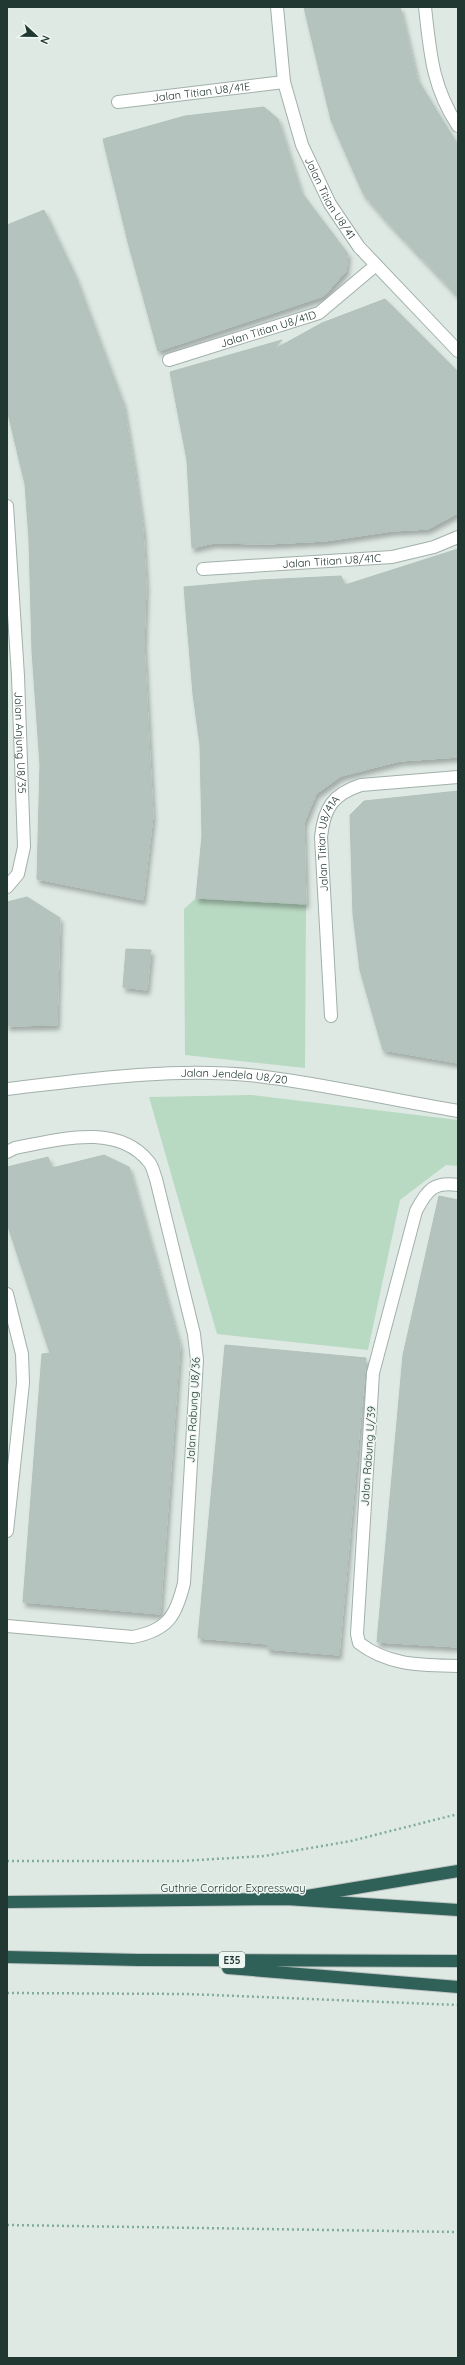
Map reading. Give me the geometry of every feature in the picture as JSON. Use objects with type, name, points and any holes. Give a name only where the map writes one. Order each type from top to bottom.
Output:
[{"type":"highway","points":[[286,1899],[458,1871]]},
{"type":"highway","name":"Guthrie Corridor Expressway","points":[[7,1902],[286,1899],[458,1910]]},
{"type":"highway","name":"E35","points":[[7,1957],[138,1960],[458,1961]]},
{"type":"highway","points":[[138,1960],[458,1987]]},
{"type":"street","name":"Jalan Titian U8/41","points":[[277,7],[284,82],[302,145],[318,181],[345,228],[376,265],[458,351]]},
{"type":"street","points":[[426,7],[432,67],[438,89],[446,108],[458,126]]},
{"type":"street","name":"Jalan Titian U8/41E","points":[[118,102],[284,82]]},
{"type":"street","name":"Jalan Titian U8/41D","points":[[169,360],[320,313],[376,265]]},
{"type":"street","name":"Jalan Anjung U8/35","points":[[7,506],[9,518],[10,595],[18,676],[24,847],[18,874],[7,887]]},
{"type":"street","name":"Jalan Titian U8/41C","points":[[203,569],[392,557],[434,547],[458,536]]},
{"type":"street","name":"Jalan Titian U8/41A","points":[[331,1016],[321,838],[323,820],[328,808],[335,798],[346,790],[361,785],[458,777]]},
{"type":"street","name":"Jalan Jendela U8/20","points":[[7,1088],[142,1075],[228,1074],[285,1080],[458,1111]]},
{"type":"street","name":"Jalan Rabung U8/36","points":[[7,1152],[16,1148],[82,1136],[120,1142],[150,1163],[156,1179],[194,1334],[197,1360],[184,1583],[174,1614],[164,1626],[150,1634],[133,1637],[7,1626]]},
{"type":"street","name":"Jalan Rabung U/39","points":[[458,1185],[444,1183],[427,1193],[416,1211],[373,1373],[357,1634],[360,1643],[369,1651],[392,1661],[458,1666]]},
{"type":"street","points":[[7,1294],[22,1354],[23,1375],[7,1531]]},
{"type":"path","points":[[7,1861],[182,1861],[264,1856],[351,1842],[458,1814]]},
{"type":"path","points":[[7,1993],[188,1994],[458,2005]]},
{"type":"path","points":[[7,2226],[458,2232]]},
{"type":"green space","points":[[196,898],[306,904],[305,1068],[185,1055],[184,909]]},
{"type":"green space","points":[[251,1095],[458,1120],[458,1166],[446,1165],[400,1200],[368,1350],[217,1334],[149,1097]]},
{"type":"building","points":[[304,7],[400,7],[417,79],[458,145],[458,296],[386,220],[363,193],[331,120]]},
{"type":"building","points":[[264,107],[278,119],[301,192],[348,254],[346,271],[324,296],[158,351],[128,242],[103,139],[185,116]]},
{"type":"building","points":[[44,210],[75,275],[123,403],[134,467],[143,530],[146,586],[144,644],[153,816],[143,900],[37,879],[40,765],[32,651],[29,539],[25,484],[7,409],[7,225]]},
{"type":"building","points":[[385,299],[458,372],[458,513],[428,529],[392,531],[325,541],[267,544],[214,543],[192,548],[187,460],[170,372],[282,340],[273,350],[322,323]]},
{"type":"building","points":[[458,549],[458,757],[400,761],[341,776],[316,794],[304,823],[306,904],[196,898],[202,836],[200,745],[193,694],[184,587],[261,580],[341,576],[345,585]]},
{"type":"building","points":[[458,791],[458,1063],[383,1050],[360,970],[353,914],[350,815],[364,801]]},
{"type":"building","points":[[27,897],[60,918],[57,1025],[7,1026],[7,902]]},
{"type":"building","points":[[126,949],[151,950],[147,990],[123,987]]},
{"type":"building","points":[[104,1155],[129,1167],[180,1346],[160,1614],[23,1602],[42,1354],[50,1353],[7,1223],[7,1167],[48,1157],[52,1168]]},
{"type":"building","points":[[439,1196],[458,1200],[458,1647],[377,1642],[403,1355]]},
{"type":"building","points":[[225,1345],[366,1358],[339,1655],[267,1649],[268,1644],[198,1638]]}]
